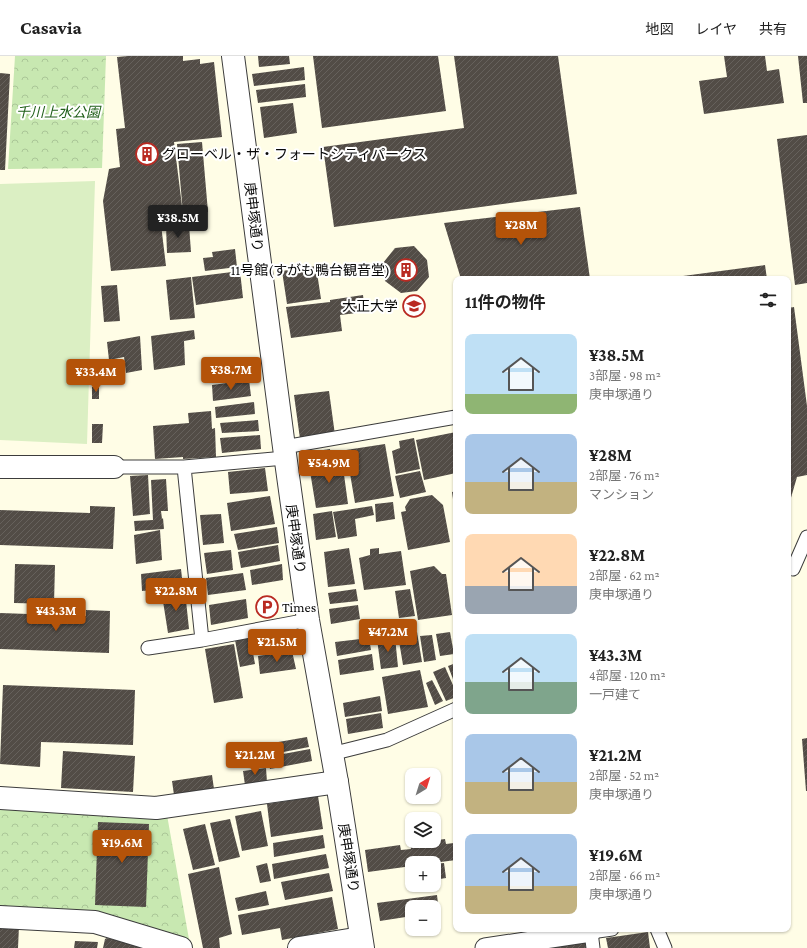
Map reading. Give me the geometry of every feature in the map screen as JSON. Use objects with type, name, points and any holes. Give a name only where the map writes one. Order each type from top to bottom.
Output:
[{"type":"street","name":"庚申塚通り","points":[[234,56],[284,453],[308,620],[337,782],[362,943]]},
{"type":"street","points":[[0,467],[114,467]]},
{"type":"street","points":[[0,798],[156,808],[337,782]]},
{"type":"street","points":[[0,917],[95,922],[181,948]]},
{"type":"street","points":[[485,948],[592,940]]},
{"type":"street","points":[[299,948],[362,943]]},
{"type":"lane","points":[[114,467],[184,467],[284,453],[453,418]]},
{"type":"lane","points":[[184,467],[202,640]]},
{"type":"lane","points":[[791,570],[807,537]]},
{"type":"lane","points":[[791,570],[807,567]]},
{"type":"lane","points":[[148,648],[202,640],[308,620]]},
{"type":"lane","points":[[331,754],[387,740],[453,710]]},
{"type":"lane","points":[[592,940],[607,932]]},
{"type":"lane","points":[[657,932],[665,948]]},
{"type":"green space","name":"千川上水公園","points":[[15,56],[106,56],[102,168],[8,169]]},
{"type":"green space","points":[[95,181],[87,444],[0,440],[0,184]]},
{"type":"green space","points":[[0,809],[167,815],[190,945],[0,909]]},
{"type":"building","name":"グローベル・ザ・フォートシティパークス","points":[[183,56],[183,61],[200,59],[200,64],[214,62],[222,137],[174,142],[182,206],[159,208],[166,266],[111,271],[103,201],[109,169],[120,167],[116,129],[125,128],[117,57]]},
{"type":"building","points":[[258,56],[289,56],[290,64],[259,67]]},
{"type":"building","points":[[313,56],[438,56],[446,111],[322,128]]},
{"type":"building","points":[[454,56],[558,56],[577,194],[334,227],[323,147],[464,128]]},
{"type":"building","points":[[724,56],[765,56],[767,71],[779,69],[784,103],[704,114],[699,81],[727,77]]},
{"type":"building","points":[[798,56],[807,56],[807,103],[803,103]]},
{"type":"building","points":[[304,67],[305,80],[254,86],[252,74]]},
{"type":"building","points":[[0,73],[10,74],[5,170],[0,170]]},
{"type":"building","points":[[305,84],[306,97],[258,103],[256,90]]},
{"type":"building","points":[[293,103],[297,133],[264,138],[260,107]]},
{"type":"building","points":[[807,135],[807,283],[795,285],[777,139]]},
{"type":"building","points":[[202,142],[208,212],[183,214],[177,144]]},
{"type":"building","points":[[580,207],[590,276],[460,276],[444,223]]},
{"type":"building","points":[[189,225],[191,252],[167,253],[166,226]]},
{"type":"building","name":"11号館(すがも鴨台観音堂)","points":[[414,246],[427,260],[429,277],[417,291],[401,293],[385,281],[383,263],[395,248]]},
{"type":"building","points":[[235,249],[237,267],[205,271],[203,258],[213,257],[212,252]]},
{"type":"building","points":[[765,265],[767,276],[683,276]]},
{"type":"building","points":[[316,266],[321,299],[287,304],[282,271]]},
{"type":"building","points":[[240,271],[243,298],[196,305],[192,277]]},
{"type":"building","points":[[191,277],[195,318],[170,320],[166,280]]},
{"type":"building","points":[[117,285],[120,321],[104,322],[101,286]]},
{"type":"building","points":[[363,295],[365,312],[340,315],[342,331],[291,338],[286,307],[330,302],[330,300]]},
{"type":"building","points":[[794,307],[807,406],[807,475],[797,477],[791,498],[791,308]]},
{"type":"building","points":[[194,330],[195,339],[184,341],[185,365],[154,370],[151,336]]},
{"type":"building","points":[[140,336],[142,370],[126,373],[124,357],[109,360],[107,342]]},
{"type":"building","points":[[249,380],[251,396],[213,401],[212,385]]},
{"type":"building","points":[[92,387],[99,387],[99,399],[92,399]]},
{"type":"building","points":[[329,391],[335,435],[300,439],[294,395]]},
{"type":"building","points":[[254,402],[255,414],[216,418],[215,407]]},
{"type":"building","points":[[211,411],[212,429],[215,428],[216,457],[155,459],[153,426],[189,423],[188,413]]},
{"type":"building","points":[[258,420],[259,431],[222,433],[220,423]]},
{"type":"building","points":[[92,424],[103,424],[102,443],[92,443]]},
{"type":"building","points":[[453,433],[453,474],[424,480],[416,440]]},
{"type":"building","points":[[260,435],[261,449],[222,453],[220,438]]},
{"type":"building","points":[[414,438],[420,469],[396,474],[392,451],[400,448],[399,441]]},
{"type":"building","points":[[385,444],[394,496],[355,503],[346,450]]},
{"type":"building","points":[[330,449],[331,460],[305,463],[303,453]]},
{"type":"building","points":[[342,460],[348,504],[316,508],[309,465]]},
{"type":"building","points":[[265,468],[268,491],[230,494],[228,472]]},
{"type":"building","points":[[420,471],[426,492],[400,498],[395,476]]},
{"type":"building","points":[[148,475],[150,514],[133,516],[130,476]]},
{"type":"building","points":[[166,479],[168,511],[161,511],[164,529],[135,531],[134,521],[153,520],[151,480]]},
{"type":"building","points":[[432,495],[443,505],[450,542],[408,550],[401,512],[406,511],[405,507],[410,499]]},
{"type":"building","points":[[270,496],[275,524],[231,531],[227,503]]},
{"type":"building","points":[[393,502],[395,519],[376,522],[375,504]]},
{"type":"building","points":[[90,506],[115,507],[113,549],[0,545],[0,510],[90,513]]},
{"type":"building","points":[[372,506],[374,515],[355,519],[357,536],[338,539],[333,512]]},
{"type":"building","points":[[332,511],[336,537],[316,540],[313,514]]},
{"type":"building","points":[[221,514],[224,543],[203,545],[200,515]]},
{"type":"building","points":[[277,527],[279,543],[238,550],[234,534]]},
{"type":"building","points":[[160,530],[162,560],[136,564],[134,535]]},
{"type":"building","points":[[278,545],[280,561],[241,568],[238,552]]},
{"type":"building","points":[[349,548],[355,584],[328,587],[324,552]]},
{"type":"building","points":[[379,548],[379,554],[401,551],[406,585],[364,590],[359,558],[370,555],[370,549]]},
{"type":"building","points":[[231,550],[233,570],[207,574],[204,553]]},
{"type":"building","points":[[15,564],[55,565],[54,604],[14,603]]},
{"type":"building","points":[[282,564],[283,580],[252,585],[250,570]]},
{"type":"building","points":[[434,566],[442,574],[446,574],[452,615],[418,620],[410,571]]},
{"type":"building","points":[[181,569],[183,587],[142,591],[141,574]]},
{"type":"building","points":[[243,573],[246,590],[208,595],[206,578]]},
{"type":"building","points":[[356,589],[358,601],[330,604],[328,593]]},
{"type":"building","points":[[410,589],[415,616],[399,618],[395,591]]},
{"type":"building","points":[[185,591],[189,629],[168,633],[162,595]]},
{"type":"building","points":[[246,599],[248,618],[211,625],[209,605]]},
{"type":"building","points":[[358,605],[360,619],[331,624],[329,609]]},
{"type":"building","points":[[86,610],[110,611],[109,653],[0,649],[0,613],[86,616]]},
{"type":"building","points":[[417,632],[422,662],[403,665],[398,635]]},
{"type":"building","points":[[450,632],[453,654],[440,656],[436,634]]},
{"type":"building","points":[[432,635],[436,660],[424,662],[420,636]]},
{"type":"building","points":[[253,636],[255,652],[253,653],[255,664],[240,667],[235,640]]},
{"type":"building","points":[[395,637],[398,667],[381,669],[377,639]]},
{"type":"building","points":[[369,638],[371,650],[337,656],[335,642]]},
{"type":"building","points":[[234,644],[243,698],[214,703],[205,649]]},
{"type":"building","points":[[292,651],[296,669],[260,674],[258,656]]},
{"type":"building","points":[[372,654],[374,670],[340,675],[338,660]]},
{"type":"building","points":[[453,664],[453,679],[448,666]]},
{"type":"building","points":[[445,667],[453,685],[453,698],[446,701],[433,672]]},
{"type":"building","points":[[420,670],[428,707],[388,714],[382,677]]},
{"type":"building","points":[[432,680],[443,701],[435,705],[426,683]]},
{"type":"building","points":[[3,685],[135,690],[133,745],[41,742],[40,767],[0,764]]},
{"type":"building","points":[[380,696],[382,711],[345,717],[343,703]]},
{"type":"building","points":[[381,713],[383,728],[348,734],[346,719]]},
{"type":"building","points":[[307,737],[309,747],[263,756],[261,745]]},
{"type":"building","points":[[807,738],[807,791],[806,791],[802,739]]},
{"type":"building","points":[[310,749],[312,761],[270,769],[267,757]]},
{"type":"building","points":[[63,751],[135,756],[133,792],[61,788]]},
{"type":"building","points":[[266,768],[267,782],[245,785],[243,771]]},
{"type":"building","points":[[212,775],[214,789],[174,795],[172,781]]},
{"type":"building","points":[[318,796],[323,829],[271,837],[267,804]]},
{"type":"building","points":[[261,811],[268,846],[242,851],[235,816]]},
{"type":"building","points":[[230,819],[240,857],[219,862],[210,823]]},
{"type":"building","points":[[98,822],[149,824],[146,907],[95,905]]},
{"type":"building","points":[[205,824],[215,865],[193,870],[183,829]]},
{"type":"building","points":[[323,835],[325,848],[274,857],[273,843]]},
{"type":"building","points":[[445,839],[446,844],[453,843],[453,860],[441,862],[441,856],[405,856],[405,867],[368,872],[365,850],[400,845],[401,850],[411,848],[441,848],[441,840]]},
{"type":"building","points":[[326,854],[329,868],[274,879],[272,864]]},
{"type":"building","points":[[267,863],[271,881],[260,883],[256,866]]},
{"type":"building","points":[[441,863],[444,863],[446,878],[441,879]]},
{"type":"building","points":[[219,867],[232,934],[219,938],[220,948],[203,948],[188,874]]},
{"type":"building","points":[[329,873],[333,891],[285,900],[281,882]]},
{"type":"building","points":[[266,891],[269,905],[238,911],[235,898]]},
{"type":"building","points":[[437,895],[438,900],[405,900],[405,917],[380,921],[377,903]]},
{"type":"building","points":[[332,897],[338,929],[282,940],[280,928],[242,935],[238,915]]},
{"type":"building","points":[[0,925],[19,926],[18,948],[0,948]]},
{"type":"building","points":[[648,932],[650,948],[608,948],[606,938]]},
{"type":"building","points":[[107,938],[146,948],[103,948],[105,939]]},
{"type":"building","points":[[75,941],[98,942],[97,948],[74,948]]},
{"type":"building","points":[[585,942],[586,948],[539,948]]},
{"type":"place","name":"グローベル・ザ・フォートシティパークス","points":[[147,154]]},
{"type":"place","name":"11号館(すがも鴨台観音堂)","points":[[406,270]]},
{"type":"place","name":"大正大学","points":[[414,306]]},
{"type":"place","name":"Times","points":[[267,607]]}]
